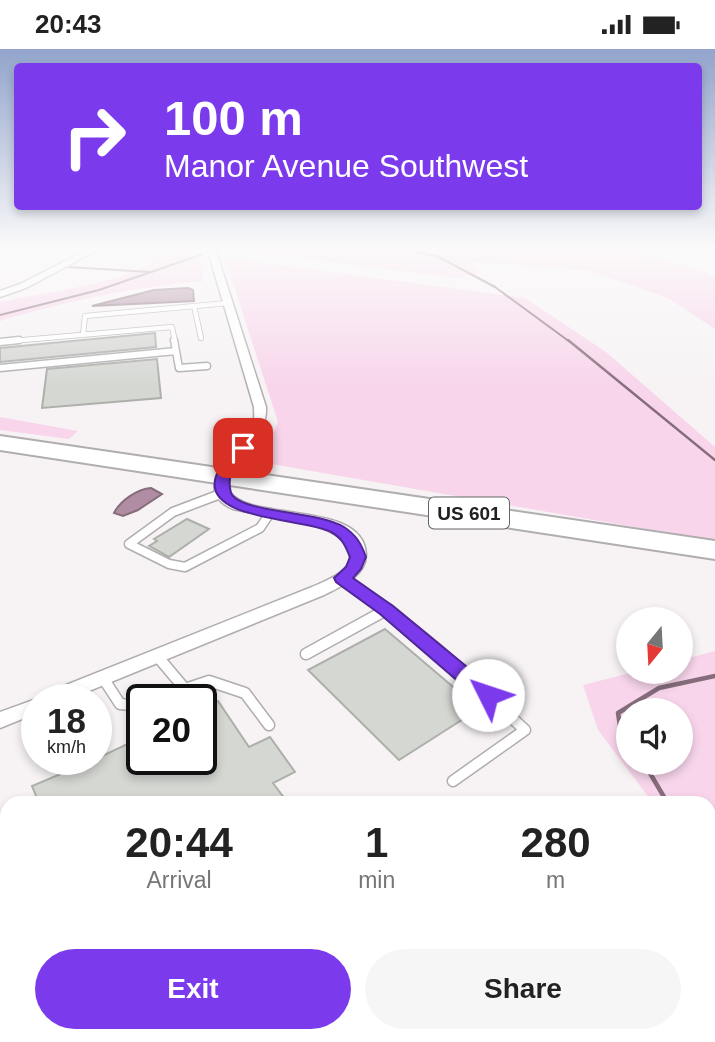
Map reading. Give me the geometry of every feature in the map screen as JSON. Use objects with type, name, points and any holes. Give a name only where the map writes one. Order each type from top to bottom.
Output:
[{"type":"highway","name":"US 601","points":[[0,443],[223,485],[715,550]]},
{"type":"street","points":[[88,684],[285,606],[342,578],[353,569],[358,557],[351,539],[336,528],[316,521],[235,505],[223,485],[261,421],[260,407],[225,294]]},
{"type":"street","points":[[0,720],[21,711]]},
{"type":"lane","points":[[83,335],[85,316],[228,303]]},
{"type":"lane","points":[[194,306],[201,338]]},
{"type":"lane","points":[[0,342],[172,327],[180,368],[207,366]]},
{"type":"lane","points":[[0,368],[176,351]]},
{"type":"lane","points":[[223,485],[181,507],[144,531],[130,544],[169,564],[185,567],[260,528],[270,513]]},
{"type":"lane","points":[[342,578],[439,653],[525,730],[453,781]]},
{"type":"lane","points":[[306,654],[386,610]]},
{"type":"lane","points":[[158,657],[181,684]]},
{"type":"lane","points":[[103,678],[120,703],[126,704]]},
{"type":"lane","points":[[200,684],[209,681],[245,693],[269,725]]},
{"type":"shaded area","points":[[42,294],[109,294],[0,321],[0,302]]},
{"type":"shaded area","points":[[137,294],[193,294],[194,301],[92,306]]},
{"type":"shaded area","points":[[237,294],[498,294],[525,298],[606,352],[715,447],[715,541],[260,462],[278,422]]},
{"type":"shaded area","points":[[657,294],[715,294],[715,329],[668,298]]},
{"type":"shaded area","points":[[0,417],[78,431],[69,439],[0,430]]},
{"type":"shaded area","points":[[151,488],[162,494],[138,510],[123,516],[114,513],[130,496]]},
{"type":"shaded area","points":[[715,651],[715,796],[648,796],[632,775],[693,775],[693,698],[616,698],[616,754],[598,730],[583,685],[616,677],[616,684],[693,684],[693,657]]},
{"type":"building","points":[[155,333],[156,347],[0,362],[0,348]]},
{"type":"building","points":[[157,359],[161,398],[42,408],[47,369]]},
{"type":"building","points":[[187,519],[209,529],[169,557],[149,546],[157,541],[154,539]]},
{"type":"building","points":[[385,629],[479,709],[399,760],[308,670]]},
{"type":"building","points":[[218,701],[249,747],[270,737],[295,772],[273,783],[283,796],[36,796],[32,786],[58,775],[112,775],[112,751],[126,745],[126,775],[217,775]]},
{"type":"waterway","points":[[0,315],[82,294]]},
{"type":"waterway","points":[[505,294],[570,342]]},
{"type":"waterway","points":[[568,340],[715,460]]},
{"type":"waterway","points":[[643,698],[659,688],[715,676]]},
{"type":"waterway","points":[[651,775],[663,796]]},
{"type":"route","points":[[243,448],[223,477],[223,493],[229,502],[257,511],[328,524],[351,539],[358,551],[358,557],[353,569],[342,578],[363,591],[488,695]]}]
